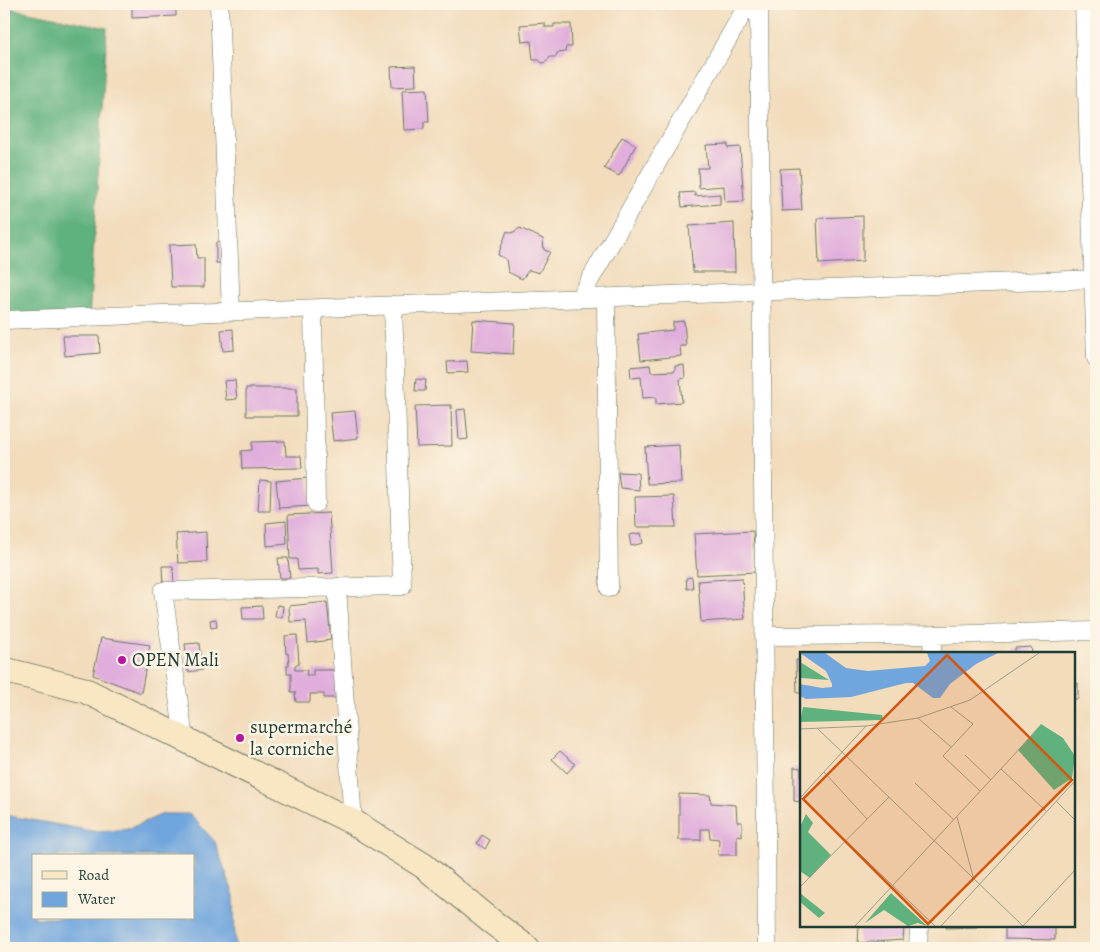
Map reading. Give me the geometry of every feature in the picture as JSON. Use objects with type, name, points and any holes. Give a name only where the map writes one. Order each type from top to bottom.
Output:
[{"type":"main road","points":[[4,670],[84,690],[353,822],[424,866],[527,948]]},
{"type":"street","points":[[219,4],[231,312]]},
{"type":"street","points":[[579,298],[748,4]]},
{"type":"street","points":[[759,4],[767,948]]},
{"type":"street","points":[[1084,4],[1095,279],[1096,358]]},
{"type":"street","points":[[4,320],[1095,279]]},
{"type":"street","points":[[606,298],[609,588]]},
{"type":"street","points":[[184,739],[163,591],[402,586],[393,306]]},
{"type":"street","points":[[312,308],[316,503]]},
{"type":"street","points":[[337,587],[353,822]]},
{"type":"street","points":[[764,636],[933,635],[1096,631]]},
{"type":"street","points":[[932,652],[933,635]]},
{"type":"street","points":[[918,948],[919,927]]},
{"type":"green space","points":[[4,7],[107,28],[89,320],[4,325]]},
{"type":"water","points":[[163,814],[190,814],[215,842],[234,896],[235,948],[4,948],[4,815],[98,832],[128,829]]},
{"type":"building","points":[[176,4],[176,16],[132,18],[132,5]]},
{"type":"building","points":[[545,23],[545,27],[554,27],[554,24],[571,24],[572,47],[566,47],[565,52],[557,53],[556,57],[550,57],[546,62],[542,63],[539,60],[533,60],[531,41],[522,42],[520,25]]},
{"type":"building","points":[[415,66],[416,86],[392,87],[391,67]]},
{"type":"building","points":[[427,89],[429,122],[424,122],[424,129],[404,130],[402,90]]},
{"type":"building","points":[[622,137],[636,145],[619,176],[604,168]]},
{"type":"building","points":[[728,144],[728,148],[740,147],[744,201],[725,202],[724,186],[699,188],[698,168],[708,168],[706,145]]},
{"type":"building","points":[[799,168],[802,210],[782,211],[780,169]]},
{"type":"building","points":[[695,192],[695,196],[720,194],[720,204],[682,207],[680,193]]},
{"type":"building","points":[[863,216],[863,261],[819,264],[817,218]]},
{"type":"building","points":[[734,223],[735,272],[693,272],[689,226]]},
{"type":"building","points":[[520,228],[543,239],[544,250],[550,252],[539,273],[529,270],[522,279],[508,272],[506,259],[498,255],[507,231],[512,233]]},
{"type":"building","points":[[216,242],[225,243],[225,263],[216,263]]},
{"type":"building","points":[[196,244],[197,258],[204,258],[204,287],[171,287],[169,245]]},
{"type":"building","points":[[473,320],[515,323],[513,354],[471,351]]},
{"type":"building","points":[[684,321],[686,346],[680,346],[681,356],[641,360],[638,334],[673,330],[673,322]]},
{"type":"building","points":[[233,329],[234,350],[223,351],[221,330]]},
{"type":"building","points":[[63,336],[99,336],[100,353],[65,356]]},
{"type":"building","points":[[467,361],[468,372],[448,373],[447,362]]},
{"type":"building","points":[[650,365],[651,372],[675,371],[675,366],[684,365],[685,378],[680,379],[682,402],[656,404],[656,397],[643,398],[641,377],[631,378],[630,367]]},
{"type":"building","points":[[416,379],[426,380],[425,391],[415,391]]},
{"type":"building","points":[[235,380],[237,399],[226,400],[224,381]]},
{"type":"building","points":[[246,388],[297,388],[297,416],[246,416]]},
{"type":"building","points":[[451,405],[452,446],[417,447],[415,406]]},
{"type":"building","points":[[465,409],[468,439],[459,440],[457,410]]},
{"type":"building","points":[[355,411],[358,438],[333,441],[330,413]]},
{"type":"building","points":[[285,441],[286,456],[301,456],[302,468],[242,469],[241,451],[252,450],[252,442]]},
{"type":"building","points":[[679,445],[681,483],[647,484],[645,447]]},
{"type":"building","points":[[618,472],[638,473],[639,490],[620,488]]},
{"type":"building","points":[[309,478],[311,506],[279,508],[276,481]]},
{"type":"building","points":[[260,480],[271,481],[270,511],[258,511]]},
{"type":"building","points":[[674,496],[676,527],[636,527],[635,497]]},
{"type":"building","points":[[329,513],[333,573],[318,574],[318,569],[298,570],[297,559],[290,559],[288,515]]},
{"type":"building","points":[[286,521],[287,544],[267,546],[266,523]]},
{"type":"building","points":[[753,531],[756,572],[697,575],[694,534]]},
{"type":"building","points":[[206,532],[207,562],[178,563],[176,534]]},
{"type":"building","points":[[641,533],[643,543],[631,546],[629,535]]},
{"type":"building","points":[[278,558],[288,558],[290,578],[280,578]]},
{"type":"building","points":[[162,566],[173,566],[174,585],[163,586]]},
{"type":"building","points":[[692,577],[693,588],[687,589],[686,578]]},
{"type":"building","points":[[742,578],[745,619],[701,622],[698,581]]},
{"type":"building","points":[[327,602],[331,640],[308,643],[306,621],[290,622],[289,606]]},
{"type":"building","points":[[277,605],[283,606],[282,617],[275,617]]},
{"type":"building","points":[[262,606],[263,619],[243,619],[242,607]]},
{"type":"building","points":[[216,619],[217,627],[211,628],[210,620]]},
{"type":"building","points":[[297,635],[299,664],[295,665],[295,670],[307,670],[306,675],[313,675],[313,670],[340,670],[340,698],[324,698],[324,694],[310,694],[310,702],[296,702],[295,692],[291,692],[291,673],[287,673],[287,665],[289,665],[285,636]]},
{"type":"building","name":"OPEN Mali","points":[[101,638],[150,645],[141,693],[93,675]]},
{"type":"building","points":[[199,643],[202,670],[188,672],[185,644]]},
{"type":"building","points":[[1031,647],[1032,652],[1015,652],[1015,648]]},
{"type":"building","points":[[796,660],[800,660],[800,693],[797,693]]},
{"type":"building","points":[[1078,683],[1078,699],[1075,699],[1075,684]]},
{"type":"building","points":[[560,751],[575,764],[567,773],[552,759]]},
{"type":"building","points":[[794,767],[800,768],[800,802],[794,801]]},
{"type":"building","points":[[679,794],[710,795],[711,803],[736,805],[737,822],[742,822],[742,836],[737,835],[737,855],[718,855],[719,839],[710,838],[709,829],[701,829],[701,840],[679,840]]},
{"type":"building","points":[[482,835],[490,840],[485,849],[477,843]]},
{"type":"building","points":[[859,927],[904,927],[903,940],[858,943]]},
{"type":"building","points":[[1005,927],[1055,927],[1055,940],[1005,939]]},
{"type":"place","name":"OPEN Mali","points":[[122,660]]},
{"type":"place","name":"supermarché la corniche","points":[[240,738]]}]
